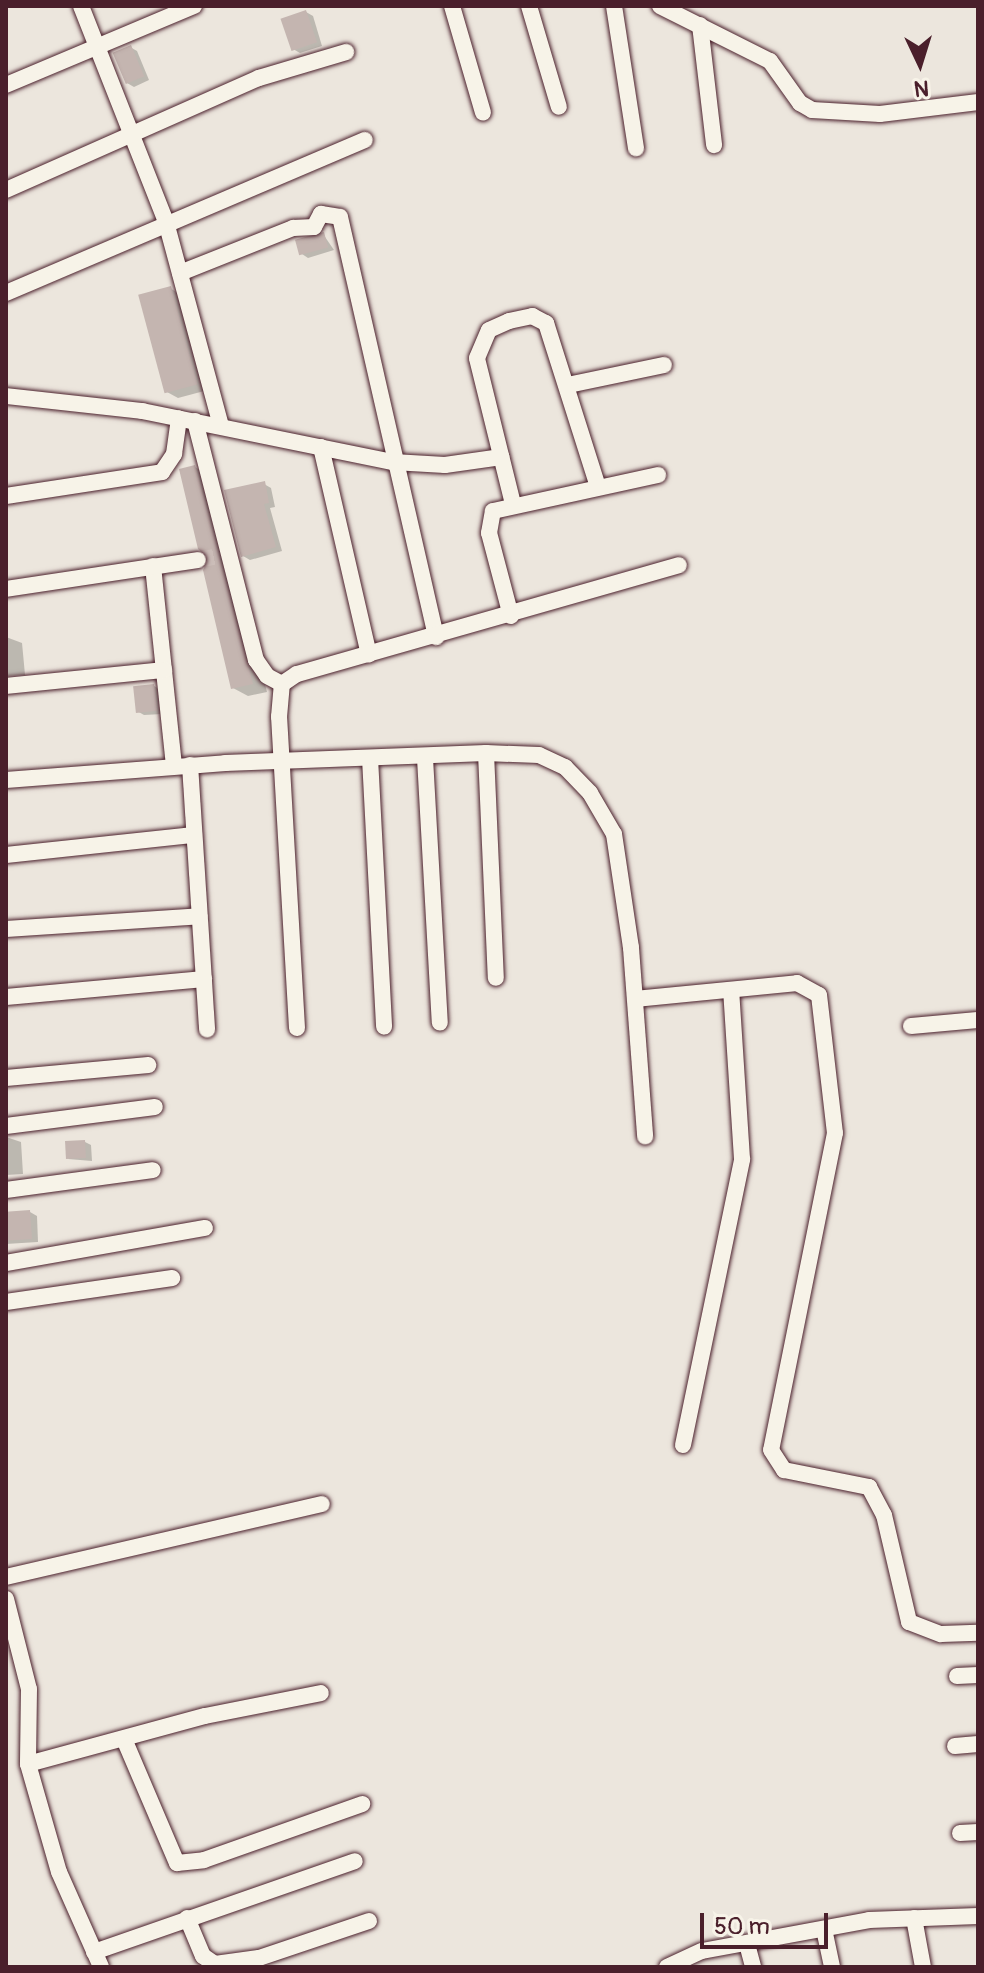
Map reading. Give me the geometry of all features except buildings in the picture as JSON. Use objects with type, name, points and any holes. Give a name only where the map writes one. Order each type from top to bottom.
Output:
[{"type":"street","points":[[81,6],[94,46],[166,222],[221,426]]},
{"type":"street","points":[[6,85],[194,6]]},
{"type":"street","points":[[452,6],[483,113]]},
{"type":"street","points":[[529,6],[559,107]]},
{"type":"street","points":[[614,6],[636,148]]},
{"type":"street","points":[[660,6],[770,61],[800,103],[812,110],[912,113],[978,102]]},
{"type":"street","points":[[700,25],[714,145]]},
{"type":"street","points":[[6,190],[259,78],[346,52]]},
{"type":"street","points":[[6,293],[166,222],[365,140]]},
{"type":"street","points":[[180,273],[293,228],[314,227],[321,214],[340,217],[393,462],[436,637]]},
{"type":"street","points":[[513,504],[477,358],[489,330],[532,316],[546,323],[598,487]]},
{"type":"street","points":[[568,385],[664,365]]},
{"type":"street","points":[[6,396],[187,419],[393,462],[445,465],[501,457]]},
{"type":"street","points":[[6,496],[162,472],[174,454],[187,419]]},
{"type":"street","points":[[187,419],[256,660],[267,676],[282,684]]},
{"type":"street","points":[[321,447],[369,655]]},
{"type":"street","points":[[511,616],[488,519],[493,511],[513,504],[658,475]]},
{"type":"street","points":[[6,589],[198,560]]},
{"type":"street","points":[[282,684],[297,674],[511,616],[679,565]]},
{"type":"street","points":[[153,566],[164,670],[194,835],[207,1029]]},
{"type":"street","points":[[6,686],[164,670]]},
{"type":"street","points":[[282,684],[283,763],[297,1028]]},
{"type":"street","points":[[6,780],[182,765],[425,758],[486,753],[539,755],[565,767],[590,793],[614,834],[635,999],[645,1136]]},
{"type":"street","points":[[486,753],[496,978]]},
{"type":"street","points":[[370,758],[384,1027]]},
{"type":"street","points":[[425,758],[440,1023]]},
{"type":"street","points":[[6,855],[194,835]]},
{"type":"street","points":[[6,929],[200,916]]},
{"type":"street","points":[[6,997],[204,979]]},
{"type":"street","points":[[635,999],[797,983],[819,995],[835,1104],[832,1163],[775,1420],[774,1462],[784,1470],[869,1487],[884,1515],[909,1622],[941,1634],[978,1633]]},
{"type":"street","points":[[683,1445],[742,1159],[731,990]]},
{"type":"street","points":[[911,1026],[978,1020]]},
{"type":"street","points":[[6,1078],[148,1065]]},
{"type":"street","points":[[6,1126],[155,1107]]},
{"type":"street","points":[[6,1190],[153,1170]]},
{"type":"street","points":[[6,1263],[205,1228]]},
{"type":"street","points":[[6,1302],[172,1278]]},
{"type":"street","points":[[6,1577],[322,1504]]},
{"type":"street","points":[[6,1599],[29,1689],[28,1764],[59,1872],[98,1959],[187,1918],[355,1861]]},
{"type":"street","points":[[957,1676],[978,1675]]},
{"type":"street","points":[[28,1764],[205,1716],[321,1693]]},
{"type":"street","points":[[124,1739],[177,1863],[204,1860],[362,1804]]},
{"type":"street","points":[[955,1746],[978,1744]]},
{"type":"street","points":[[960,1833],[978,1832]]},
{"type":"street","points":[[668,1967],[702,1951],[824,1929],[914,1918],[978,1916]]},
{"type":"street","points":[[187,1918],[203,1956],[215,1964],[259,1958],[369,1921]]},
{"type":"street","points":[[914,1918],[923,1967]]},
{"type":"street","points":[[824,1929],[832,1967]]},
{"type":"street","points":[[747,1944],[753,1967]]},
{"type":"tunnel","points":[[198,560],[223,555]]}]
